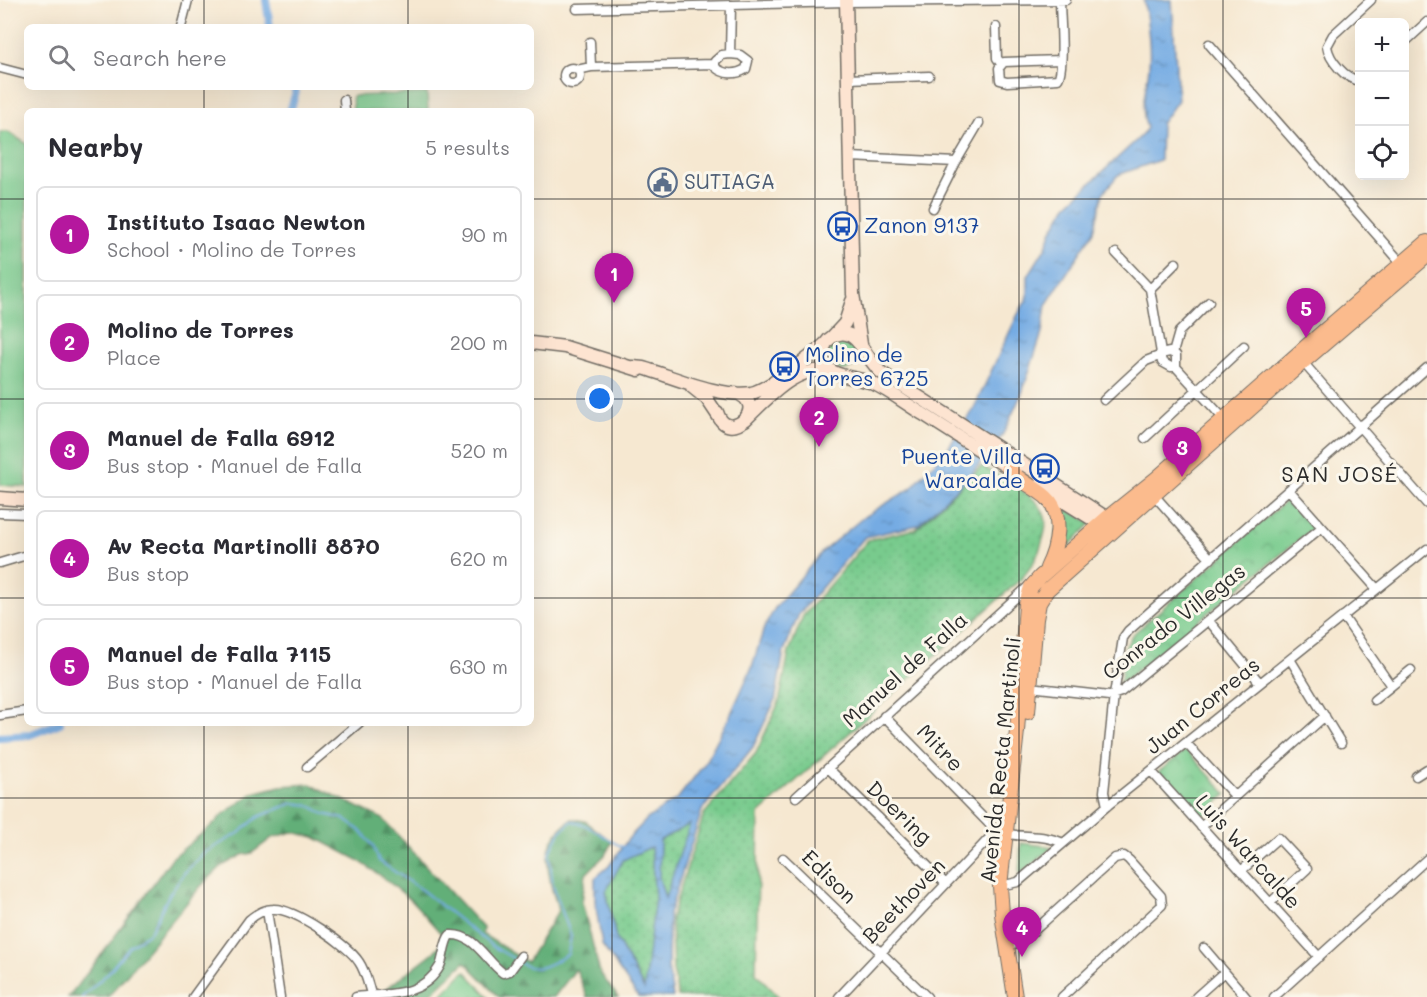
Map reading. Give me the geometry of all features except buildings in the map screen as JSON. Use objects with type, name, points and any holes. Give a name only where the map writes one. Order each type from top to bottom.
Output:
[{"type":"main road","points":[[851,1],[848,79],[853,294],[862,347],[864,356],[861,365],[854,372],[840,374],[828,368],[824,361],[823,352],[828,341],[840,334],[848,334],[857,339],[862,347],[878,370],[927,410],[1105,523]]},
{"type":"main road","name":"Manuel de Falla","points":[[1042,598],[1052,585],[1151,498],[1300,359],[1426,249]]},
{"type":"main road","points":[[633,367],[711,389],[750,393],[766,387],[828,341],[845,323],[853,294]]},
{"type":"main road","points":[[534,345],[565,347],[691,387],[707,399],[719,417],[731,425],[745,420],[784,386],[803,373],[819,370],[875,384],[927,410]]},
{"type":"main road","name":"Manuel de Falla","points":[[1026,604],[1031,587],[1042,574],[1105,523],[1224,419],[1300,359]]},
{"type":"main road","points":[[719,417],[717,403],[723,396],[734,393],[745,398],[749,406],[745,420]]},
{"type":"main road","points":[[1006,462],[1015,477],[1048,499],[1054,508],[1057,522],[1056,543],[1042,574]]},
{"type":"main road","points":[[0,498],[24,500]]},
{"type":"main road","points":[[1042,598],[1043,588],[1053,576],[1105,523],[1151,498]]},
{"type":"main road","name":"Avenida Recta Martinoli","points":[[1006,834],[1030,687],[1036,619],[1042,598]]},
{"type":"main road","name":"Avenida Recta Martinoli","points":[[1015,997],[1005,885],[1006,834],[1017,732],[1026,604]]},
{"type":"main road","name":"Avenida Recta Martinoli","points":[[1010,945],[1024,997]]},
{"type":"street","points":[[182,24],[188,0]]},
{"type":"street","points":[[996,27],[997,58],[1001,64],[1000,80],[1007,82],[1058,79],[1061,60],[1060,0]]},
{"type":"street","points":[[577,9],[851,1],[1066,0]]},
{"type":"street","points":[[1355,80],[1345,74],[1328,52],[1327,46],[1333,34],[1371,0]]},
{"type":"street","points":[[730,54],[731,5]]},
{"type":"street","points":[[1409,39],[1427,22]]},
{"type":"street","points":[[590,42],[591,67]]},
{"type":"street","points":[[1209,44],[1406,267]]},
{"type":"street","points":[[730,54],[748,61],[746,69],[737,73],[723,72],[714,64],[718,58],[730,54]]},
{"type":"street","points":[[1001,64],[1061,60]]},
{"type":"street","points":[[577,70],[591,67],[714,64]]},
{"type":"street","points":[[0,68],[24,74]]},
{"type":"street","points":[[848,79],[929,75]]},
{"type":"street","points":[[344,100],[345,108]]},
{"type":"street","points":[[933,208],[979,123]]},
{"type":"street","points":[[850,157],[956,162]]},
{"type":"street","points":[[1116,253],[1150,290],[1162,362],[1176,367],[1224,419]]},
{"type":"street","points":[[1150,290],[1176,263]]},
{"type":"street","points":[[1176,367],[1176,357],[1173,353],[1179,332],[1209,302]]},
{"type":"street","points":[[1145,438],[1244,346]]},
{"type":"street","points":[[1104,400],[1146,361],[1160,354],[1173,353]]},
{"type":"street","points":[[1300,359],[1427,504]]},
{"type":"street","points":[[1107,806],[1104,792],[1114,695],[1123,638],[1128,631],[1426,372]]},
{"type":"street","points":[[1289,490],[1377,589]]},
{"type":"street","points":[[1151,498],[1211,559]]},
{"type":"street","points":[[0,513],[24,514]]},
{"type":"street","name":"Conrado Villegas","points":[[1030,687],[1114,695],[1121,692],[1322,527]]},
{"type":"street","name":"Juan Correas","points":[[1005,885],[1017,882],[1150,771],[1427,549]]},
{"type":"street","points":[[0,563],[24,556]]},
{"type":"street","name":"Manuel de Falla","points":[[796,797],[1042,574]]},
{"type":"street","points":[[1009,602],[1016,601],[1026,604]]},
{"type":"street","points":[[1343,616],[1391,686]]},
{"type":"street","points":[[1209,621],[1260,684]]},
{"type":"street","points":[[1290,659],[1341,743]]},
{"type":"street","points":[[1374,700],[1411,670]]},
{"type":"street","points":[[0,715],[24,711]]},
{"type":"street","name":"Mitre","points":[[884,716],[1006,834]]},
{"type":"street","points":[[1201,827],[1325,716]]},
{"type":"street","points":[[307,767],[355,726]]},
{"type":"street","points":[[1186,743],[1235,796]]},
{"type":"street","name":"Doering","points":[[828,768],[945,883]]},
{"type":"street","points":[[1416,776],[1427,769]]},
{"type":"street","name":"Luis Warcalde","points":[[1150,771],[1319,957]]},
{"type":"street","points":[[1006,834],[1051,839],[1063,843]]},
{"type":"street","name":"Beethoven","points":[[839,997],[945,883],[1006,834]]},
{"type":"street","points":[[1241,871],[1278,838],[1306,869],[1270,903]]},
{"type":"street","points":[[1010,945],[1026,938],[1115,858],[1124,856],[1129,860],[1161,896],[1162,905],[1062,997]]},
{"type":"street","name":"Edison","points":[[783,858],[927,997]]},
{"type":"street","points":[[1274,997],[1426,862]]},
{"type":"street","points":[[193,997],[240,930],[254,916],[276,909],[296,915],[320,929],[349,952],[360,964],[371,996]]},
{"type":"street","points":[[267,910],[280,997]]},
{"type":"street","points":[[356,997],[400,996],[420,989],[438,969],[450,934],[465,938],[475,945],[504,973],[510,971],[521,957]]},
{"type":"street","points":[[1204,948],[1246,997]]},
{"type":"street","points":[[1196,997],[1224,972]]},
{"type":"green space","points":[[427,93],[428,108],[353,108],[352,96]]},
{"type":"green space","points":[[0,132],[8,132],[24,142],[24,487],[0,485]]},
{"type":"green space","points":[[843,340],[849,341],[857,349],[857,361],[849,369],[843,370],[837,369],[829,361],[828,355],[829,349],[837,341]]},
{"type":"green space","points":[[982,466],[1026,493],[1040,507],[1046,520],[1046,528],[1034,561],[1022,578],[759,814],[756,973],[779,997],[678,997],[673,970],[671,918],[704,814],[756,753],[779,702],[789,652],[803,616],[868,540],[916,529]]},
{"type":"green space","points":[[1289,498],[1316,526],[1120,684],[1125,648],[1132,635]]},
{"type":"green space","points":[[1059,505],[1092,523],[1056,558]]},
{"type":"green space","points":[[1186,750],[1227,794],[1199,820],[1157,773]]},
{"type":"green space","points":[[310,784],[383,819],[483,928],[482,934],[527,962],[558,911],[548,868],[552,842],[563,826],[572,819],[585,821],[612,842],[605,855],[586,874],[582,902],[600,973],[618,997],[587,997],[576,969],[554,997],[499,997],[465,962],[428,997],[379,997],[378,995],[434,952],[445,938],[412,901],[384,878],[356,859],[314,837],[292,832],[272,838],[252,853],[242,855],[222,866],[201,886],[108,997],[68,997],[172,858],[221,816],[253,793],[280,786]]},
{"type":"green space","points":[[691,823],[665,899],[659,878],[660,840]]},
{"type":"green space","points":[[1021,843],[1053,847],[1019,875]]},
{"type":"green space","points":[[651,846],[655,897],[645,990],[616,938],[606,891],[623,860]]},
{"type":"green space","points":[[465,971],[489,997],[439,997]]},
{"type":"water","points":[[1144,0],[1172,0],[1178,100],[1161,124],[1160,160],[1118,175],[1103,193],[1094,231],[1046,305],[1042,333],[1022,393],[1002,436],[968,478],[918,525],[865,537],[799,614],[784,651],[775,701],[753,747],[702,810],[669,914],[668,967],[673,997],[638,997],[602,945],[595,901],[595,878],[609,866],[629,838],[648,818],[678,798],[703,766],[729,718],[752,667],[764,628],[775,608],[823,551],[865,516],[910,489],[948,448],[974,408],[1028,297],[1028,276],[1046,247],[1051,232],[1067,205],[1147,128],[1144,105],[1149,50]],"holes":[[[690,824],[665,898],[659,878],[660,840]],[[651,847],[655,897],[644,989],[616,938],[606,891],[623,860]]]},
{"type":"waterway","points":[[266,0],[270,24]]},
{"type":"waterway","points":[[291,108],[295,90]]},
{"type":"waterway","points":[[0,737],[29,735],[52,726]]},
{"type":"waterway","points":[[82,997],[108,973],[130,946],[150,932],[170,893],[185,872],[204,853],[239,833],[258,817],[293,803],[309,805],[324,814],[344,819],[362,832],[373,846],[379,861],[423,891],[492,946],[516,960]]},
{"type":"waterway","points":[[520,963],[539,968],[568,954],[571,936],[553,886],[549,853],[560,832],[572,821],[587,826],[625,848]]},
{"type":"place","name":"SUTIAGA","points":[[663,182]]},
{"type":"place","name":"Zanon 9137","points":[[843,226]]},
{"type":"place","name":"Instituto Isaac Newton","points":[[614,303]]},
{"type":"place","name":"Manuel de Falla 7115","points":[[1306,338]]},
{"type":"place","name":"Molino de Torres 6725","points":[[784,367]]},
{"type":"place","name":"Molino de Torres","points":[[819,447]]},
{"type":"place","name":"Puente Villa Warcalde","points":[[1044,469]]},
{"type":"place","name":"Manuel de Falla 6912","points":[[1182,477]]},
{"type":"place","name":"Av Recta Martinolli 8870","points":[[1022,957]]},
{"type":"district","name":"SAN JOSÉ","points":[[1340,474]]}]
